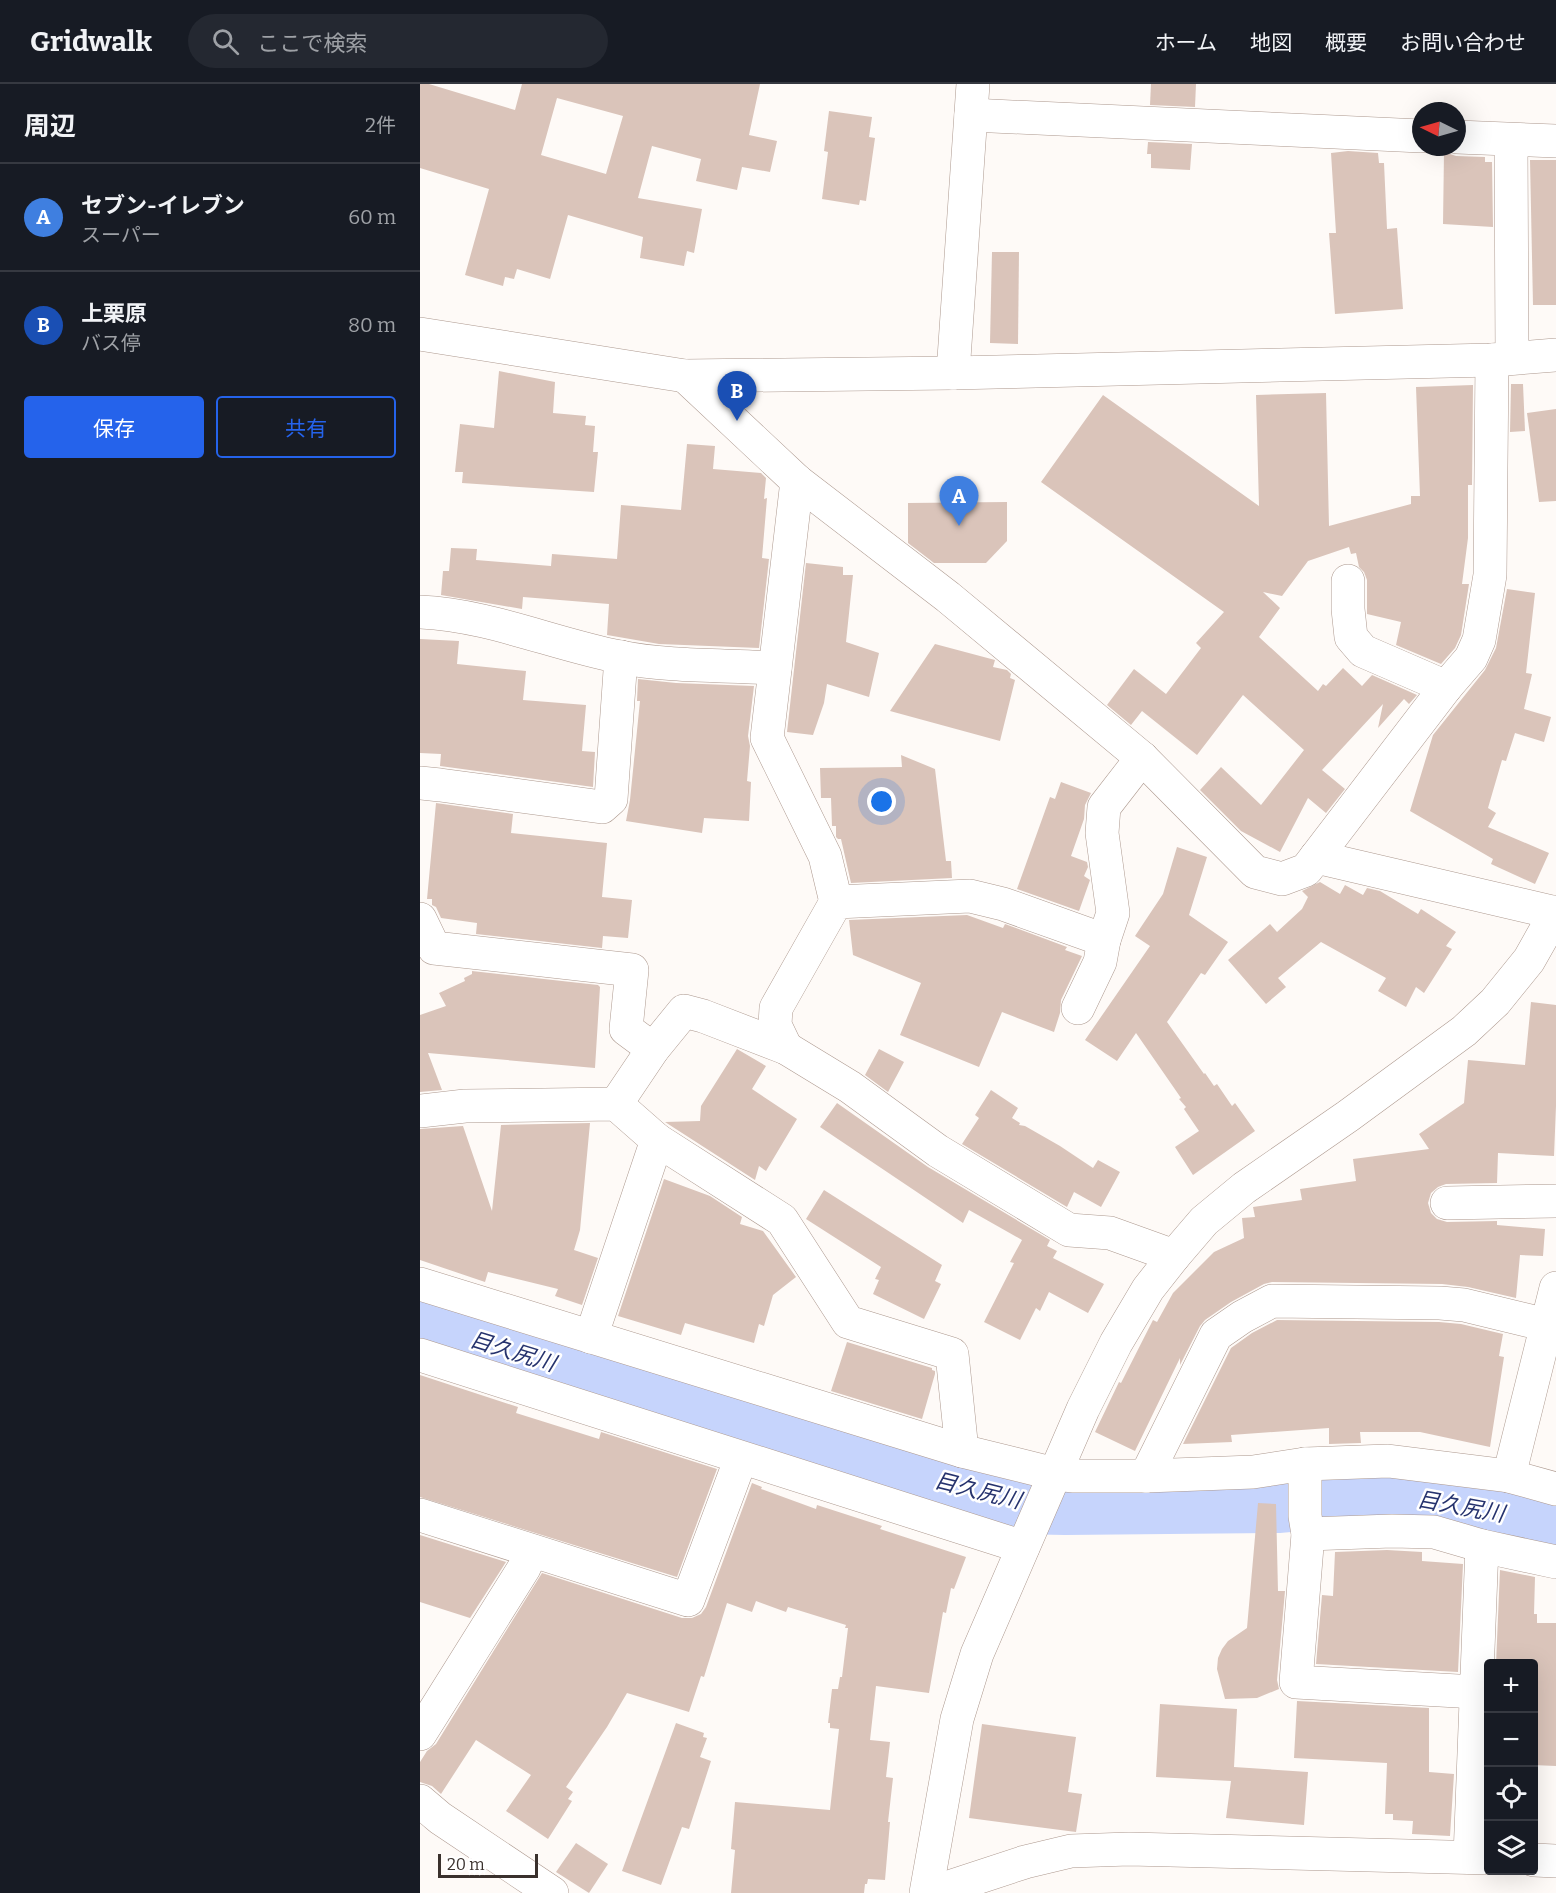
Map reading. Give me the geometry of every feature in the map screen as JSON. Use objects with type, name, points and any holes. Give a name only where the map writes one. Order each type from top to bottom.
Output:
[{"type":"street","points":[[953,373],[972,99],[1412,135]]},
{"type":"street","points":[[1466,138],[1556,141]]},
{"type":"street","points":[[685,376],[797,481],[948,597],[1142,758],[1255,872],[1281,879],[1306,870],[1446,687],[1471,658],[1479,640],[1485,616],[1490,575],[1511,140]]},
{"type":"street","points":[[420,334],[685,376],[953,373],[1502,359],[1556,355]]},
{"type":"street","points":[[786,1048],[775,1025],[776,1008],[836,903],[825,856],[767,738],[797,481]]},
{"type":"street","points":[[1348,581],[1351,637],[1364,651],[1446,687]]},
{"type":"street","points":[[420,612],[481,620],[621,657],[661,662],[775,668]]},
{"type":"street","points":[[421,792],[602,807],[611,800],[621,657]]},
{"type":"street","points":[[1078,1008],[1100,962],[1113,913],[1102,833],[1104,807],[1142,758]]},
{"type":"street","points":[[926,1893],[957,1719],[976,1654],[1083,1409],[1116,1343],[1148,1289],[1204,1221],[1244,1188],[1348,1116],[1464,1031],[1495,1002],[1529,960],[1554,919],[1316,856]]},
{"type":"street","points":[[836,903],[970,896],[1003,904],[1104,940]]},
{"type":"street","points":[[420,919],[434,948],[632,970],[626,1029],[652,1049]]},
{"type":"street","points":[[616,1104],[652,1049],[684,1011],[703,1016],[786,1048],[850,1087],[938,1151],[1069,1230],[1110,1233],[1174,1256]]},
{"type":"street","points":[[420,1111],[465,1106],[616,1104],[657,1140],[782,1220],[848,1323],[952,1354],[962,1451]]},
{"type":"street","points":[[591,1337],[657,1140]]},
{"type":"street","points":[[1447,1203],[1556,1202]]},
{"type":"street","points":[[420,1284],[962,1451],[1051,1482],[1074,1476],[1253,1472],[1306,1500],[1392,1531],[1434,1532],[1482,1546],[1556,1562]]},
{"type":"street","points":[[1509,1476],[1556,1288]]},
{"type":"street","points":[[1146,1476],[1216,1335],[1242,1317],[1272,1301],[1464,1305],[1547,1325]]},
{"type":"street","points":[[420,1355],[741,1458],[1025,1542]]},
{"type":"street","points":[[420,1515],[688,1600],[741,1458]]},
{"type":"street","points":[[1306,1500],[1388,1461],[1509,1476],[1556,1489]]},
{"type":"street","points":[[1306,1500],[1296,1682],[1476,1692]]},
{"type":"street","points":[[931,1893],[1025,1862],[1071,1851],[1129,1849],[1479,1857],[1476,1692],[1482,1546]]},
{"type":"street","points":[[420,1734],[524,1568],[532,1551]]},
{"type":"street","points":[[420,1801],[440,1818],[552,1893]]},
{"type":"street","points":[[1538,1860],[1556,1861]]},
{"type":"building","points":[[420,84],[429,84],[515,110],[522,84],[760,84],[749,135],[777,141],[770,172],[742,167],[737,190],[696,181],[701,159],[652,146],[638,198],[702,209],[694,253],[687,251],[684,266],[640,258],[643,237],[568,215],[550,279],[517,269],[514,279],[505,277],[503,286],[465,275],[489,189],[420,168]],"holes":[[[557,98],[623,116],[606,174],[541,155]]]},
{"type":"building","points":[[1151,84],[1196,84],[1195,107],[1150,105]]},
{"type":"building","points":[[829,111],[872,117],[869,137],[875,138],[866,201],[860,200],[859,205],[822,199],[828,152],[824,151]]},
{"type":"building","points":[[1148,142],[1192,144],[1190,170],[1151,168],[1151,154],[1147,154]]},
{"type":"building","points":[[1348,151],[1378,153],[1379,163],[1384,163],[1387,229],[1397,228],[1403,309],[1335,314],[1329,233],[1336,233],[1331,153]]},
{"type":"building","points":[[1444,156],[1485,157],[1485,162],[1492,162],[1493,227],[1443,224]]},
{"type":"building","points":[[1530,160],[1556,160],[1556,305],[1533,305]]},
{"type":"building","points":[[992,252],[1019,252],[1018,344],[990,343]]},
{"type":"building","points":[[499,371],[555,382],[553,413],[586,416],[585,425],[595,426],[593,452],[598,452],[594,492],[462,483],[463,472],[455,472],[460,424],[494,428]]},
{"type":"building","points":[[1511,384],[1523,384],[1525,431],[1510,432]]},
{"type":"building","points":[[1473,385],[1472,485],[1468,485],[1468,538],[1462,584],[1469,584],[1461,635],[1455,648],[1441,664],[1396,645],[1401,622],[1367,614],[1367,580],[1359,567],[1356,553],[1351,554],[1349,547],[1308,561],[1282,596],[1263,592],[1280,608],[1259,637],[1318,691],[1343,668],[1362,686],[1372,675],[1417,695],[1409,704],[1404,699],[1378,728],[1383,704],[1322,770],[1345,789],[1326,813],[1308,798],[1280,852],[1241,831],[1200,790],[1221,767],[1261,805],[1304,750],[1243,695],[1197,755],[1142,711],[1131,725],[1107,705],[1134,669],[1166,694],[1201,648],[1196,643],[1224,612],[1041,482],[1103,395],[1259,506],[1256,395],[1326,393],[1329,526],[1411,504],[1411,496],[1420,496],[1416,387]]},
{"type":"building","points":[[1556,409],[1556,501],[1539,502],[1527,413]]},
{"type":"building","points":[[687,444],[715,446],[713,469],[761,473],[766,478],[764,499],[767,498],[762,558],[769,559],[759,648],[659,644],[607,635],[609,604],[523,597],[522,609],[441,595],[443,571],[449,571],[451,548],[477,549],[476,560],[551,566],[552,554],[617,559],[621,505],[681,510]]},
{"type":"building","points":[[1007,502],[1007,541],[986,563],[934,563],[908,543],[908,503]]},
{"type":"building","points":[[806,563],[843,567],[843,575],[853,575],[846,642],[879,653],[869,697],[827,684],[824,703],[813,735],[787,732]]},
{"type":"building","points":[[1507,589],[1535,593],[1526,673],[1532,674],[1524,709],[1551,717],[1544,742],[1515,733],[1506,761],[1502,760],[1488,808],[1496,813],[1488,827],[1549,853],[1535,884],[1491,864],[1493,859],[1410,811],[1433,735],[1485,670],[1496,648]]},
{"type":"building","points":[[420,639],[459,641],[457,664],[526,671],[523,700],[586,705],[582,751],[595,752],[593,787],[440,766],[441,754],[420,753]]},
{"type":"building","points":[[935,644],[995,660],[993,667],[1007,670],[1011,674],[1010,678],[1015,680],[1000,741],[890,711]]},
{"type":"building","points":[[638,679],[754,686],[748,736],[750,746],[747,781],[751,782],[749,821],[704,818],[702,833],[626,821],[640,701],[637,701]]},
{"type":"building","points":[[901,755],[935,769],[946,861],[951,861],[952,878],[851,883],[841,839],[836,837],[836,826],[832,826],[831,798],[821,798],[820,768],[902,767]]},
{"type":"building","points":[[1061,782],[1091,793],[1085,805],[1084,819],[1071,856],[1087,862],[1088,867],[1084,876],[1090,880],[1079,911],[1017,889],[1050,797],[1055,799]]},
{"type":"building","points":[[436,803],[513,814],[511,833],[607,843],[602,897],[632,900],[628,938],[603,936],[602,948],[476,934],[477,923],[441,918],[436,907],[432,905],[432,899],[427,899]]},
{"type":"building","points":[[1177,847],[1207,857],[1189,915],[1228,942],[1205,975],[1201,973],[1167,1022],[1204,1074],[1214,1086],[1217,1084],[1232,1106],[1235,1103],[1255,1131],[1193,1175],[1175,1147],[1199,1131],[1184,1109],[1186,1107],[1179,1099],[1181,1098],[1136,1033],[1117,1061],[1085,1040],[1150,946],[1135,936],[1163,894]]},
{"type":"building","points":[[1320,882],[1340,894],[1345,885],[1363,895],[1367,888],[1380,891],[1418,914],[1421,909],[1456,932],[1446,946],[1452,949],[1424,993],[1416,987],[1406,1007],[1378,991],[1386,978],[1321,942],[1278,978],[1286,987],[1266,1004],[1228,960],[1270,924],[1277,932],[1302,909],[1308,897],[1302,891]]},
{"type":"building","points":[[967,915],[1003,928],[1005,924],[1067,947],[1065,950],[1082,956],[1061,1000],[1060,1013],[1054,1032],[1002,1012],[979,1067],[900,1035],[921,983],[853,955],[849,920]]},
{"type":"building","points":[[472,971],[598,985],[600,987],[595,1068],[428,1053],[442,1090],[420,1092],[420,1015],[446,1006],[439,993],[465,981],[464,978],[472,974]]},
{"type":"building","points":[[1531,1002],[1556,1005],[1554,1156],[1498,1153],[1497,1183],[1446,1184],[1431,1193],[1428,1203],[1431,1213],[1437,1219],[1447,1222],[1497,1221],[1497,1225],[1545,1229],[1543,1256],[1520,1255],[1516,1298],[1468,1287],[1442,1284],[1272,1282],[1264,1284],[1231,1302],[1200,1326],[1180,1365],[1180,1358],[1135,1451],[1095,1432],[1153,1320],[1157,1322],[1173,1293],[1214,1252],[1244,1238],[1242,1218],[1255,1217],[1253,1207],[1302,1200],[1300,1189],[1356,1181],[1353,1159],[1429,1149],[1419,1134],[1464,1103],[1468,1060],[1525,1065]]},
{"type":"building","points":[[737,1049],[766,1066],[752,1089],[797,1119],[766,1171],[759,1166],[755,1180],[665,1122],[700,1121],[701,1106]]},
{"type":"building","points":[[879,1049],[904,1062],[888,1092],[865,1075]]},
{"type":"building","points":[[991,1090],[1018,1108],[1012,1118],[1020,1123],[1019,1125],[1025,1126],[1060,1146],[1093,1168],[1098,1160],[1120,1172],[1101,1207],[1074,1192],[1067,1207],[962,1144],[979,1118],[975,1115]]},
{"type":"building","points":[[837,1103],[928,1167],[1050,1240],[1047,1246],[1057,1251],[1053,1258],[1104,1284],[1088,1313],[1049,1292],[1040,1311],[1036,1308],[1020,1340],[984,1322],[1014,1263],[1010,1262],[1022,1240],[969,1210],[963,1223],[820,1127]]},
{"type":"building","points":[[590,1123],[580,1230],[574,1250],[598,1258],[582,1305],[555,1296],[558,1289],[488,1272],[485,1282],[420,1260],[420,1129],[463,1126],[492,1211],[501,1125]]},
{"type":"building","points":[[664,1179],[710,1196],[742,1217],[740,1224],[763,1231],[796,1277],[773,1295],[764,1326],[759,1324],[754,1343],[685,1323],[681,1335],[618,1316]]},
{"type":"building","points":[[824,1190],[942,1265],[935,1281],[941,1284],[924,1319],[873,1294],[879,1280],[875,1279],[881,1267],[806,1219]]},
{"type":"building","points":[[1277,1320],[1439,1322],[1461,1324],[1503,1334],[1499,1356],[1504,1357],[1490,1447],[1420,1432],[1360,1432],[1361,1443],[1329,1444],[1329,1428],[1231,1435],[1232,1442],[1183,1444],[1231,1348],[1252,1333]]},
{"type":"building","points":[[847,1342],[932,1368],[935,1371],[922,1419],[831,1391]]},
{"type":"building","points":[[420,1375],[518,1407],[516,1413],[599,1439],[601,1432],[717,1469],[677,1577],[420,1497]]},
{"type":"building","points":[[752,1483],[762,1487],[761,1489],[816,1509],[817,1505],[882,1526],[880,1529],[966,1557],[954,1589],[951,1588],[946,1613],[943,1612],[929,1693],[876,1686],[870,1740],[890,1742],[886,1777],[893,1778],[885,1880],[868,1879],[864,1893],[731,1893],[735,1850],[731,1849],[735,1802],[830,1810],[839,1729],[830,1728],[830,1723],[828,1723],[832,1689],[838,1689],[840,1677],[842,1677],[848,1628],[845,1628],[846,1625],[788,1607],[786,1612],[756,1601],[752,1612],[727,1603],[704,1677],[701,1676],[689,1712],[627,1693],[566,1787],[573,1792],[568,1799],[572,1801],[548,1839],[506,1811],[531,1775],[476,1740],[441,1794],[432,1786],[420,1782],[420,1762],[427,1751],[436,1744],[542,1573],[682,1618],[692,1618],[701,1614],[706,1607]]},
{"type":"building","points":[[1258,1503],[1276,1504],[1278,1591],[1285,1591],[1277,1680],[1279,1689],[1257,1698],[1225,1699],[1217,1669],[1218,1658],[1228,1641],[1247,1628]]},
{"type":"building","points":[[420,1535],[506,1562],[470,1618],[420,1602]]},
{"type":"building","points":[[1387,1550],[1422,1552],[1422,1561],[1463,1564],[1458,1672],[1316,1664],[1322,1595],[1333,1596],[1335,1552]]},
{"type":"building","points":[[1500,1570],[1535,1577],[1534,1614],[1537,1614],[1537,1623],[1556,1623],[1556,1766],[1538,1765],[1538,1659],[1496,1659]]},
{"type":"building","points":[[1297,1701],[1429,1708],[1429,1772],[1454,1774],[1450,1836],[1412,1834],[1413,1821],[1393,1820],[1393,1814],[1385,1814],[1387,1763],[1294,1758]]},
{"type":"building","points":[[1160,1704],[1237,1709],[1234,1767],[1308,1772],[1304,1825],[1226,1818],[1231,1781],[1156,1777]]},
{"type":"building","points":[[676,1723],[704,1733],[703,1737],[707,1738],[700,1757],[711,1761],[689,1829],[682,1827],[661,1885],[622,1871]]},
{"type":"building","points":[[982,1724],[1076,1737],[1068,1792],[1082,1794],[1076,1832],[969,1818]]},
{"type":"building","points":[[576,1843],[608,1864],[589,1893],[556,1872]]},
{"type":"waterway","name":"目久尻川","points":[[420,1322],[905,1474],[1013,1504],[1280,1503],[1376,1494],[1430,1498],[1556,1524]]},
{"type":"place","name":"上栗原","points":[[737,421]]},
{"type":"place","name":"セブン-イレブン","points":[[959,526]]}]
